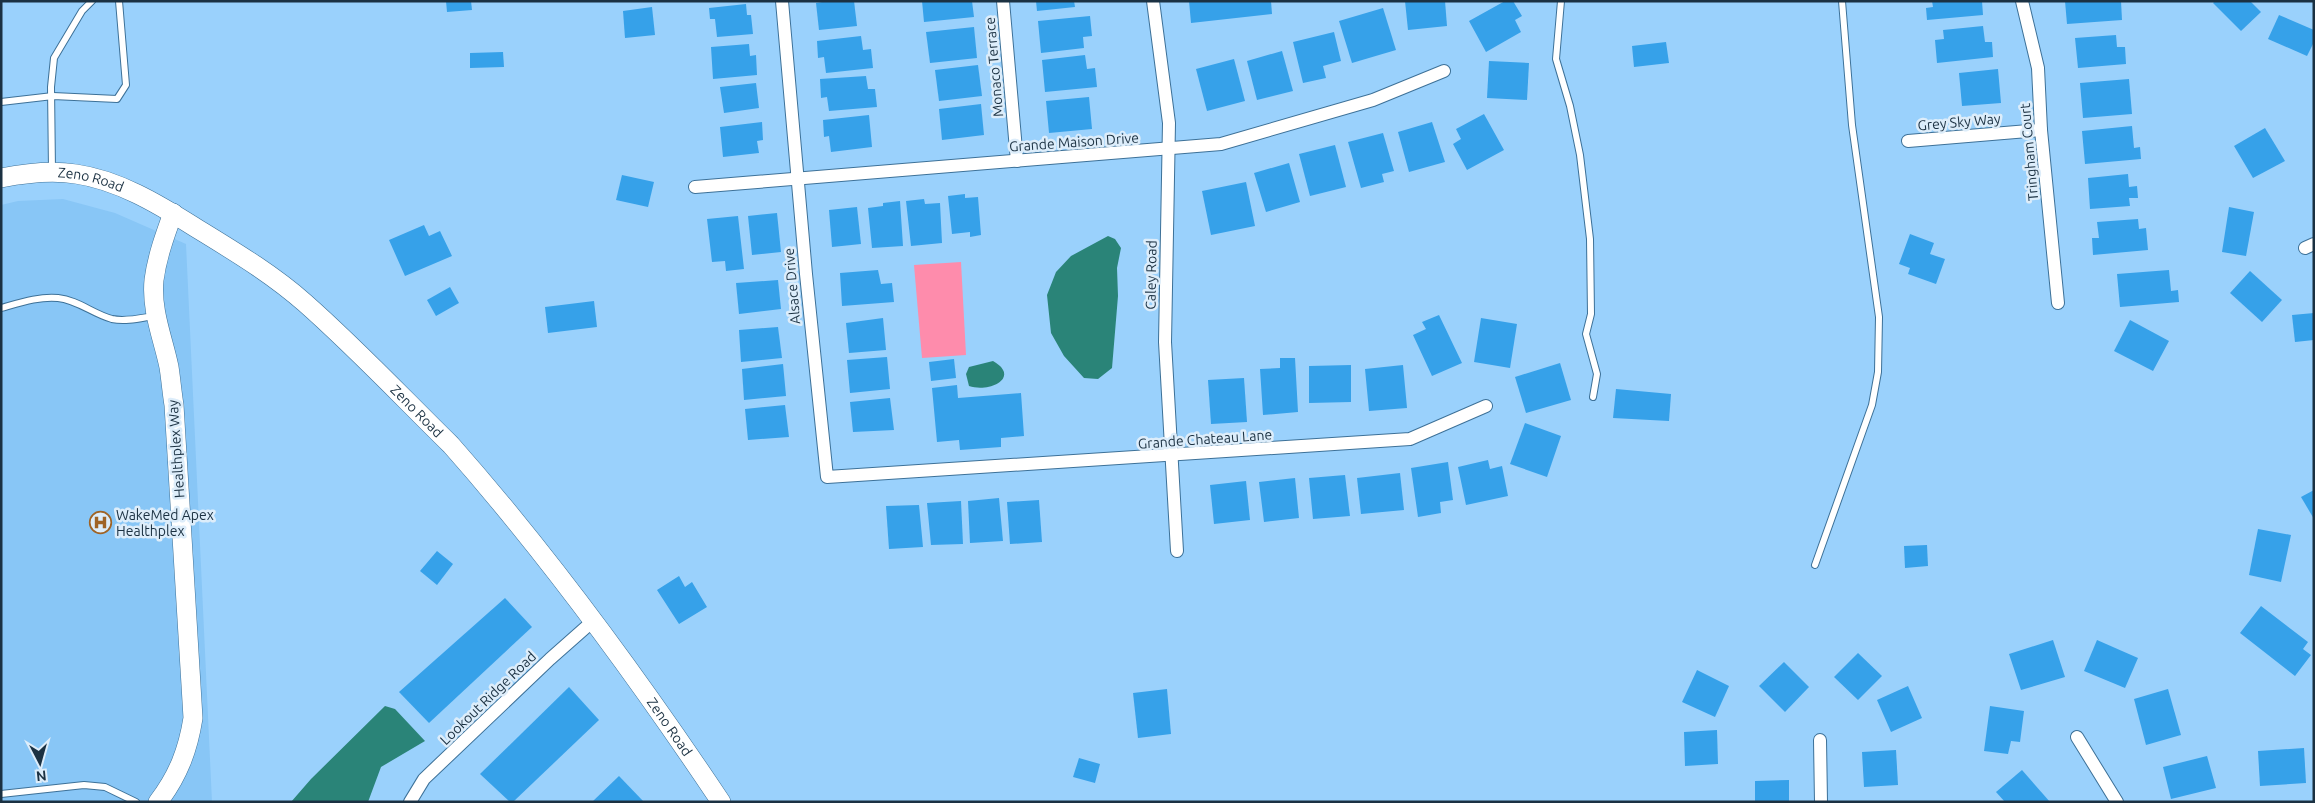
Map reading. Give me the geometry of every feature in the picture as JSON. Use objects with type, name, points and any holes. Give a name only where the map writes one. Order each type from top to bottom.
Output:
[{"type":"street","name":"Alsace Drive","points":[[782,1],[827,477],[918,472]]},
{"type":"street","name":"Monaco Terrace","points":[[1003,1],[1017,161]]},
{"type":"street","name":"Caley Road","points":[[1153,1],[1170,122],[1165,332],[1177,551]]},
{"type":"street","name":"Tringham Court","points":[[2022,1],[2038,68],[2041,130],[2058,303]]},
{"type":"street","name":"Grande Maison Drive","points":[[695,187],[1221,144],[1248,138],[1373,100],[1444,71]]},
{"type":"street","name":"Grey Sky Way","points":[[1908,141],[2041,130]]},
{"type":"street","name":"Zeno Road","points":[[1,178],[27,173],[52,172],[100,179],[120,186],[173,213],[276,280],[337,332],[462,458],[593,621],[639,682],[721,802]]},
{"type":"street","name":"Healthplex Way","points":[[158,802],[178,771],[189,741],[193,718],[174,406],[168,366],[155,316],[154,281],[159,254],[173,213]]},
{"type":"street","name":"Grande Chateau Lane","points":[[918,472],[1410,439],[1486,406]]},
{"type":"street","name":"Lookout Ridge Road","points":[[410,802],[424,780],[550,659],[593,621]]},
{"type":"street","points":[[2077,737],[2117,802]]},
{"type":"street","points":[[1820,740],[1821,802]]},
{"type":"lane","points":[[52,172],[53,96],[51,87],[54,58],[82,11],[92,1]]},
{"type":"lane","points":[[1,102],[53,96],[117,99],[126,85],[119,1]]},
{"type":"lane","points":[[1561,1],[1556,59],[1570,106],[1590,239],[1591,314],[1586,334],[1597,374],[1594,397]]},
{"type":"lane","points":[[1815,565],[1872,405],[1878,372],[1878,317],[1852,124],[1842,1]]},
{"type":"lane","points":[[1,308],[37,299],[58,298],[78,303],[112,319],[131,320],[155,316]]},
{"type":"lane","points":[[1,794],[84,785],[105,786],[136,802]]},
{"type":"shaded area","name":"WakeMed Apex Healthplex","points":[[63,199],[115,213],[186,244],[212,802],[1,802],[1,205],[18,201]]},
{"type":"shaded area","points":[[1108,236],[1115,239],[1121,248],[1117,268],[1118,296],[1112,368],[1098,379],[1084,378],[1064,356],[1051,333],[1047,295],[1056,272],[1071,256]]},
{"type":"shaded area","points":[[961,262],[966,355],[922,358],[914,265]]},
{"type":"shaded area","points":[[993,361],[1001,367],[1004,373],[1003,378],[999,382],[986,387],[977,388],[969,386],[966,374],[969,367]]},
{"type":"shaded area","points":[[385,706],[395,709],[425,741],[381,767],[368,802],[291,802],[311,779]]},
{"type":"building","points":[[446,1],[471,1],[472,10],[447,12]]},
{"type":"building","points":[[854,1],[857,26],[819,30],[816,3]]},
{"type":"building","points":[[922,1],[972,1],[974,17],[924,22]]},
{"type":"building","points":[[1036,1],[1074,1],[1075,7],[1037,11]]},
{"type":"building","points":[[1189,1],[1271,1],[1272,14],[1191,23]]},
{"type":"building","points":[[1405,1],[1445,1],[1447,26],[1408,30]]},
{"type":"building","points":[[1505,1],[1513,1],[1522,16],[1515,20],[1521,32],[1486,52],[1469,21]]},
{"type":"building","points":[[1932,1],[1982,1],[1983,15],[1927,20],[1926,8],[1933,7]]},
{"type":"building","points":[[2065,1],[2121,1],[2122,20],[2067,24]]},
{"type":"building","points":[[2215,1],[2250,1],[2261,12],[2241,31],[2213,3]]},
{"type":"building","points":[[746,4],[747,15],[751,15],[753,34],[717,37],[715,19],[710,19],[709,8]]},
{"type":"building","points":[[652,7],[655,35],[625,38],[623,11]]},
{"type":"building","points":[[1383,8],[1396,50],[1352,63],[1339,21]]},
{"type":"building","points":[[2279,15],[2314,30],[2314,42],[2307,56],[2268,39]]},
{"type":"building","points":[[1090,16],[1092,36],[1083,37],[1084,48],[1041,53],[1038,21]]},
{"type":"building","points":[[1983,26],[1985,42],[1992,42],[1993,57],[1937,63],[1935,40],[1944,39],[1943,30]]},
{"type":"building","points":[[974,27],[977,58],[930,63],[926,32]]},
{"type":"building","points":[[1334,32],[1341,61],[1323,66],[1326,78],[1303,83],[1293,42]]},
{"type":"building","points":[[2116,35],[2117,47],[2125,47],[2126,64],[2078,68],[2075,38]]},
{"type":"building","points":[[861,36],[863,50],[871,49],[873,68],[826,73],[824,57],[818,58],[817,41]]},
{"type":"building","points":[[1666,42],[1669,63],[1634,67],[1632,46]]},
{"type":"building","points":[[749,44],[750,56],[756,55],[757,75],[713,79],[711,47]]},
{"type":"building","points":[[1282,51],[1293,91],[1257,100],[1247,61]]},
{"type":"building","points":[[503,52],[504,67],[470,68],[470,53]]},
{"type":"building","points":[[1085,55],[1087,69],[1095,68],[1097,87],[1045,92],[1042,60]]},
{"type":"building","points":[[1234,59],[1245,101],[1207,111],[1196,69]]},
{"type":"building","points":[[1489,61],[1529,63],[1527,100],[1487,98]]},
{"type":"building","points":[[978,65],[982,96],[939,101],[935,70]]},
{"type":"building","points":[[1998,69],[2001,103],[1962,106],[1959,73]]},
{"type":"building","points":[[866,76],[868,89],[875,89],[877,107],[829,111],[827,97],[821,98],[820,79]]},
{"type":"building","points":[[2129,79],[2132,114],[2083,118],[2080,83]]},
{"type":"building","points":[[756,83],[759,108],[724,113],[720,87]]},
{"type":"building","points":[[1089,97],[1092,129],[1049,133],[1046,101]]},
{"type":"building","points":[[981,104],[984,135],[942,140],[939,109]]},
{"type":"building","points":[[1484,114],[1504,150],[1467,170],[1453,144],[1461,139],[1456,129]]},
{"type":"building","points":[[869,115],[872,147],[831,152],[829,136],[824,137],[823,120]]},
{"type":"building","points":[[762,122],[763,140],[757,141],[759,153],[723,157],[720,127]]},
{"type":"building","points":[[1432,122],[1445,162],[1409,172],[1398,132]]},
{"type":"building","points":[[2132,126],[2134,148],[2140,147],[2141,159],[2085,164],[2082,131]]},
{"type":"building","points":[[2265,128],[2285,161],[2253,178],[2234,146]]},
{"type":"building","points":[[1383,133],[1394,171],[1382,174],[1384,182],[1361,188],[1348,142]]},
{"type":"building","points":[[1335,145],[1346,187],[1310,196],[1299,154]]},
{"type":"building","points":[[1289,163],[1300,202],[1266,212],[1254,173]]},
{"type":"building","points":[[2128,174],[2129,187],[2137,186],[2138,198],[2129,198],[2130,206],[2090,209],[2088,178]]},
{"type":"building","points":[[622,175],[654,182],[648,207],[616,200]]},
{"type":"building","points":[[1246,182],[1255,226],[1211,235],[1202,191]]},
{"type":"building","points":[[965,194],[965,198],[978,197],[981,235],[970,237],[970,232],[952,234],[948,196]]},
{"type":"building","points":[[924,199],[925,204],[940,203],[942,243],[911,246],[906,201]]},
{"type":"building","points":[[900,201],[903,246],[872,248],[868,208],[883,206],[883,203]]},
{"type":"building","points":[[857,207],[861,244],[832,247],[829,210]]},
{"type":"building","points":[[2229,207],[2254,212],[2246,256],[2222,252]]},
{"type":"building","points":[[777,213],[781,252],[752,255],[748,216]]},
{"type":"building","points":[[738,216],[744,269],[726,271],[725,261],[712,262],[707,219]]},
{"type":"building","points":[[2138,219],[2139,229],[2146,228],[2148,250],[2093,255],[2092,238],[2099,238],[2097,222]]},
{"type":"building","points":[[424,225],[429,236],[440,231],[452,256],[405,276],[389,240]]},
{"type":"building","points":[[1910,234],[1934,243],[1930,254],[1945,259],[1936,284],[1908,274],[1910,268],[1899,264]]},
{"type":"building","points":[[878,270],[881,284],[892,283],[894,302],[842,306],[840,273]]},
{"type":"building","points":[[2169,270],[2171,291],[2178,290],[2179,302],[2120,307],[2117,274]]},
{"type":"building","points":[[2250,271],[2282,300],[2262,322],[2230,293]]},
{"type":"building","points":[[778,280],[781,309],[739,314],[736,283]]},
{"type":"building","points":[[450,287],[459,303],[436,316],[427,300]]},
{"type":"building","points":[[594,301],[597,327],[548,333],[545,307]]},
{"type":"building","points":[[2314,313],[2314,340],[2295,342],[2292,315]]},
{"type":"building","points":[[1439,315],[1462,363],[1432,376],[1413,335],[1426,329],[1422,322]]},
{"type":"building","points":[[883,318],[886,350],[849,353],[846,323]]},
{"type":"building","points":[[1481,318],[1517,324],[1510,368],[1474,362]]},
{"type":"building","points":[[2130,320],[2169,341],[2153,371],[2114,351]]},
{"type":"building","points":[[778,327],[782,358],[741,362],[739,330]]},
{"type":"building","points":[[887,357],[890,389],[850,393],[847,360]]},
{"type":"building","points":[[1280,358],[1295,358],[1298,412],[1263,415],[1260,369],[1280,368]]},
{"type":"building","points":[[954,359],[956,378],[931,381],[929,362]]},
{"type":"building","points":[[1560,363],[1571,400],[1526,413],[1515,377]]},
{"type":"building","points":[[783,364],[786,396],[744,400],[742,369]]},
{"type":"building","points":[[1351,365],[1351,402],[1309,403],[1309,366]]},
{"type":"building","points":[[1403,365],[1407,408],[1369,411],[1365,369]]},
{"type":"building","points":[[1244,378],[1247,422],[1211,424],[1208,380]]},
{"type":"building","points":[[957,385],[958,398],[1021,393],[1024,436],[1001,438],[1001,447],[960,450],[959,440],[937,442],[932,388]]},
{"type":"building","points":[[1616,389],[1671,394],[1669,421],[1613,418]]},
{"type":"building","points":[[890,398],[894,430],[853,432],[850,402]]},
{"type":"building","points":[[785,405],[789,437],[748,440],[745,409]]},
{"type":"building","points":[[1525,423],[1561,436],[1547,477],[1510,464]]},
{"type":"building","points":[[1488,460],[1490,469],[1502,466],[1508,496],[1466,505],[1458,467]]},
{"type":"building","points":[[1448,462],[1453,500],[1440,502],[1441,513],[1418,517],[1411,468]]},
{"type":"building","points":[[1400,473],[1404,510],[1361,514],[1357,478]]},
{"type":"building","points":[[1345,475],[1350,516],[1313,519],[1309,478]]},
{"type":"building","points":[[1295,478],[1299,518],[1264,522],[1259,482]]},
{"type":"building","points":[[1246,481],[1250,520],[1214,524],[1210,485]]},
{"type":"building","points":[[2314,490],[2314,519],[2301,497]]},
{"type":"building","points":[[999,498],[1003,541],[970,543],[968,501]]},
{"type":"building","points":[[1039,500],[1042,542],[1010,544],[1007,502]]},
{"type":"building","points":[[961,501],[963,544],[931,545],[927,503]]},
{"type":"building","points":[[919,505],[923,547],[889,549],[886,506]]},
{"type":"building","points":[[2258,529],[2291,535],[2281,582],[2249,575]]},
{"type":"building","points":[[1927,545],[1928,566],[1905,568],[1904,546]]},
{"type":"building","points":[[437,551],[453,564],[437,585],[420,571]]},
{"type":"building","points":[[679,576],[685,587],[692,582],[707,607],[679,624],[657,590]]},
{"type":"building","points":[[505,598],[532,627],[429,723],[399,692]]},
{"type":"building","points":[[2261,606],[2308,642],[2303,649],[2311,655],[2295,676],[2240,633]]},
{"type":"building","points":[[2053,640],[2065,677],[2021,690],[2009,654]]},
{"type":"building","points":[[2097,640],[2138,658],[2125,688],[2084,671]]},
{"type":"building","points":[[1858,653],[1882,676],[1858,700],[1834,677]]},
{"type":"building","points":[[1784,662],[1809,687],[1785,712],[1759,686]]},
{"type":"building","points":[[1697,670],[1729,686],[1715,717],[1682,702]]},
{"type":"building","points":[[1908,686],[1922,718],[1891,732],[1877,700]]},
{"type":"building","points":[[569,687],[599,720],[513,802],[510,802],[480,774]]},
{"type":"building","points":[[1167,689],[1171,734],[1138,738],[1133,693]]},
{"type":"building","points":[[2168,689],[2181,735],[2146,745],[2134,699]]},
{"type":"building","points":[[1990,706],[2024,711],[2020,742],[2011,741],[2008,754],[1984,751]]},
{"type":"building","points":[[1717,730],[1718,764],[1685,766],[1684,732]]},
{"type":"building","points":[[2304,748],[2306,783],[2260,786],[2258,751]]},
{"type":"building","points":[[1896,750],[1898,785],[1864,787],[1862,752]]},
{"type":"building","points":[[2207,756],[2216,788],[2171,799],[2163,767]]},
{"type":"building","points":[[1079,758],[1100,764],[1095,783],[1073,777]]},
{"type":"building","points":[[2022,770],[2050,802],[2005,802],[1996,792]]},
{"type":"building","points":[[619,776],[644,802],[592,802]]},
{"type":"building","points":[[1789,780],[1789,802],[1755,802],[1755,781]]},
{"type":"place","name":"WakeMed Apex Healthplex","points":[[100,523]]}]
